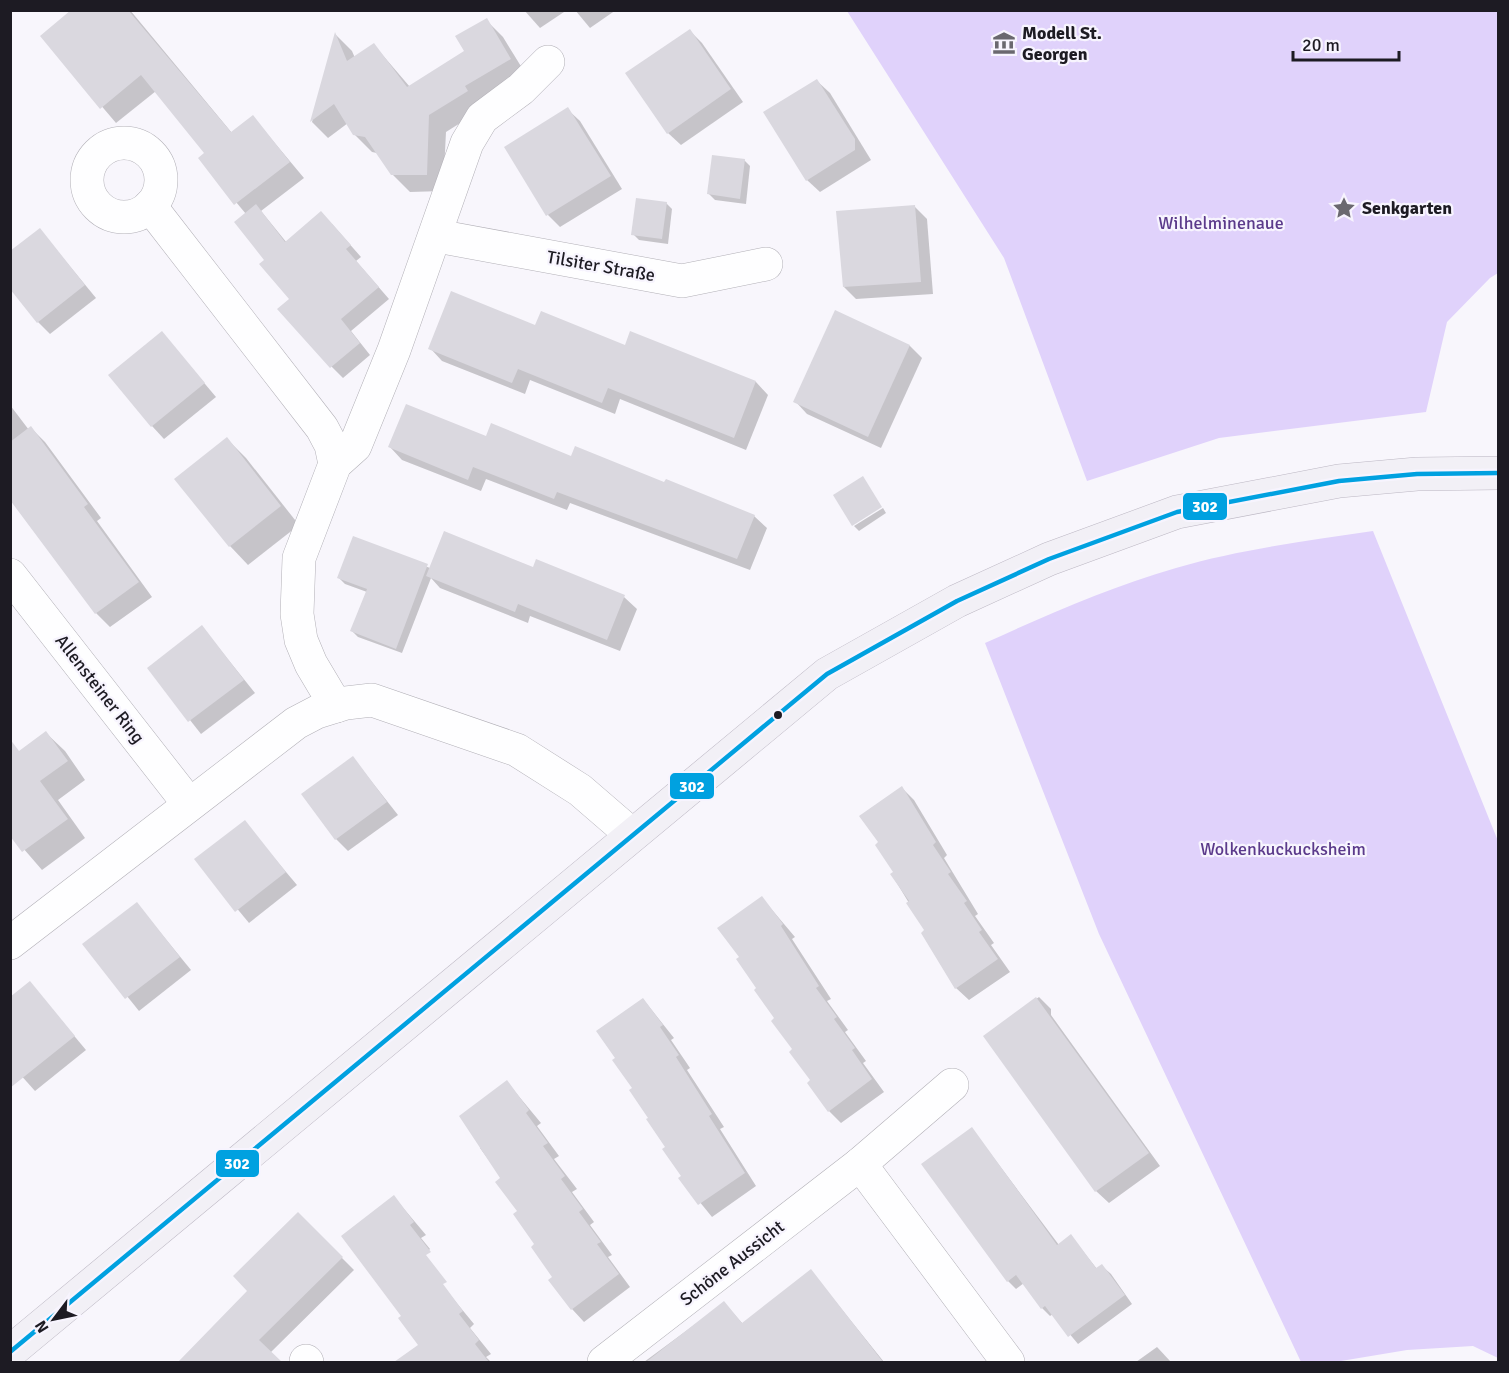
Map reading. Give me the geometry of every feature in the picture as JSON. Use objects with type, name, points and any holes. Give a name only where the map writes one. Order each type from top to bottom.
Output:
[{"type":"main road","points":[[10,1352],[631,834],[827,674],[957,601],[1049,559],[1178,512],[1282,490],[1377,477],[1498,473]]},
{"type":"street","points":[[336,706],[311,664],[301,640],[297,614],[298,558],[335,464],[355,446],[437,236],[467,143],[482,118],[521,88],[549,62]]},
{"type":"street","points":[[150,206],[322,428],[335,464]]},
{"type":"street","name":"Tilsiter Straße","points":[[437,236],[682,281],[766,264]]},
{"type":"street","name":"Allensteiner Ring","points":[[10,575],[189,804]]},
{"type":"street","points":[[10,943],[297,723],[317,712],[336,706],[372,700],[517,750],[580,790],[631,834]]},
{"type":"street","name":"Schöne Aussicht","points":[[603,1362],[860,1164],[952,1085]]},
{"type":"street","points":[[860,1164],[1008,1362]]},
{"type":"green space","name":"Wilhelminenaue","points":[[847,11],[1498,11],[1498,273],[1490,278],[1447,322],[1426,412],[1219,438],[1087,481],[1004,258]]},
{"type":"green space","name":"Wolkenkuckucksheim","points":[[1373,531],[1498,841],[1498,1358],[1473,1346],[1407,1350],[1335,1362],[1301,1362],[1099,934],[985,643],[1103,593],[1200,561],[1299,542]]},
{"type":"building","points":[[71,10],[128,10],[231,132],[253,115],[290,162],[234,205],[198,158],[204,153],[141,75],[100,109],[40,36]]},
{"type":"building","points":[[487,18],[511,59],[465,86],[468,91],[429,115],[427,175],[391,175],[365,137],[353,135],[334,104],[310,122],[335,32],[347,61],[374,43],[407,87],[464,51],[455,36]]},
{"type":"building","points":[[690,29],[731,89],[667,134],[625,73]]},
{"type":"building","points":[[817,79],[855,139],[855,150],[806,181],[763,112]]},
{"type":"building","points":[[568,107],[611,176],[546,216],[504,147]]},
{"type":"building","points":[[712,155],[745,159],[740,199],[707,194]]},
{"type":"building","points":[[636,198],[667,202],[662,239],[631,235]]},
{"type":"building","points":[[256,204],[285,242],[321,211],[351,245],[346,249],[379,287],[341,319],[360,343],[330,368],[277,309],[289,299],[259,264],[264,260],[234,222]]},
{"type":"building","points":[[915,205],[921,282],[843,287],[836,211]]},
{"type":"building","points":[[40,228],[85,285],[37,323],[10,289],[10,251]]},
{"type":"building","points":[[451,291],[535,325],[541,311],[625,345],[630,331],[756,381],[734,438],[608,388],[602,403],[518,369],[512,383],[428,349]]},
{"type":"building","points":[[835,310],[910,345],[868,437],[793,402]]},
{"type":"building","points":[[162,331],[205,383],[151,427],[108,375]]},
{"type":"building","points":[[406,404],[486,436],[491,423],[571,456],[575,446],[755,515],[737,559],[557,492],[554,499],[473,467],[468,480],[388,447]]},
{"type":"building","points":[[31,426],[88,504],[84,507],[139,582],[95,614],[10,500],[10,442]]},
{"type":"building","points":[[227,437],[281,506],[229,547],[174,479]]},
{"type":"building","points":[[863,476],[882,507],[852,526],[833,495]]},
{"type":"building","points":[[444,531],[533,567],[536,559],[625,595],[607,640],[518,604],[515,612],[426,576]]},
{"type":"building","points":[[353,536],[428,564],[396,649],[350,631],[367,589],[337,578]]},
{"type":"building","points":[[202,625],[244,680],[188,722],[147,668]]},
{"type":"building","points":[[46,731],[68,761],[40,781],[68,819],[22,852],[10,836],[10,739],[19,751]]},
{"type":"building","points":[[353,756],[387,802],[335,840],[301,794]]},
{"type":"building","points":[[902,786],[936,842],[933,845],[951,872],[948,874],[967,901],[964,903],[982,930],[979,932],[998,959],[955,989],[921,933],[924,930],[906,903],[909,901],[890,874],[893,872],[875,845],[878,842],[859,816]]},
{"type":"building","points":[[245,820],[286,872],[235,912],[194,859]]},
{"type":"building","points":[[762,896],[783,924],[781,926],[819,986],[816,988],[837,1017],[834,1019],[855,1048],[852,1050],[872,1079],[828,1112],[807,1083],[810,1080],[789,1052],[792,1049],[771,1021],[774,1018],[736,959],[739,957],[717,928]]},
{"type":"building","points":[[137,902],[180,957],[125,999],[82,944]]},
{"type":"building","points":[[30,981],[75,1036],[10,1088],[10,997]]},
{"type":"building","points":[[1036,997],[1149,1153],[1095,1192],[983,1036]]},
{"type":"building","points":[[643,998],[663,1025],[660,1027],[679,1055],[676,1057],[712,1114],[709,1116],[745,1173],[698,1205],[678,1178],[681,1176],[662,1149],[665,1147],[629,1090],[632,1088],[612,1060],[615,1058],[596,1031]]},
{"type":"building","points":[[507,1080],[529,1110],[526,1113],[548,1143],[543,1146],[565,1176],[561,1179],[583,1209],[579,1212],[601,1242],[597,1244],[619,1274],[571,1310],[548,1280],[552,1277],[531,1247],[534,1244],[513,1214],[517,1211],[495,1182],[500,1178],[459,1116]]},
{"type":"building","points":[[972,1127],[1057,1245],[1071,1234],[1096,1268],[1102,1264],[1125,1295],[1068,1337],[1045,1306],[1041,1309],[1016,1275],[1007,1282],[921,1164]]},
{"type":"building","points":[[394,1195],[414,1222],[410,1225],[431,1252],[426,1255],[447,1282],[443,1284],[463,1311],[459,1314],[479,1340],[475,1344],[489,1362],[394,1362],[418,1345],[398,1318],[401,1316],[341,1236]]},
{"type":"building","points":[[298,1212],[343,1257],[259,1340],[282,1362],[178,1362],[247,1291],[233,1276]]},
{"type":"building","points":[[811,1269],[883,1362],[646,1362],[724,1301],[742,1323]]},
{"type":"transit line","name":"302","points":[[10,1352],[827,674],[957,601],[1049,559],[1177,512],[1339,481],[1417,474],[1498,473]]},
{"type":"place","name":"Modell St. Georgen","points":[[1004,43]]},
{"type":"place","name":"Senkgarten","points":[[1344,208]]}]
